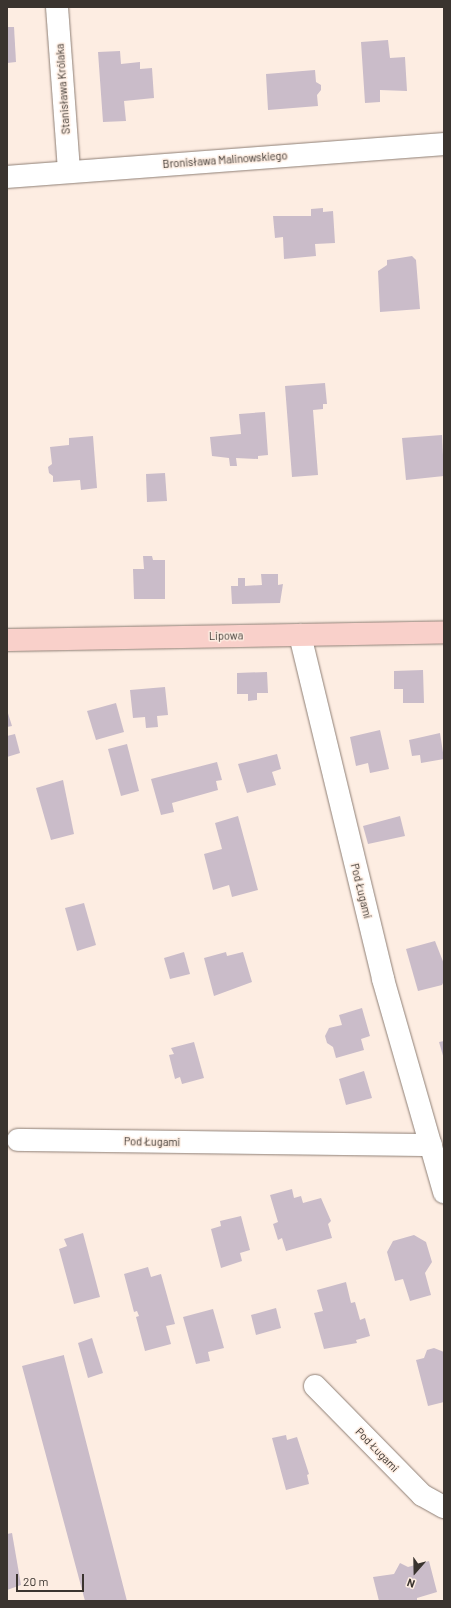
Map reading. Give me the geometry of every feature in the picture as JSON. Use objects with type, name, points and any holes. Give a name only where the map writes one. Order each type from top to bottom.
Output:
[{"type":"main road","name":"Lipowa","points":[[7,640],[444,632]]},
{"type":"street","name":"Stanisława Królaka","points":[[58,7],[69,172]]},
{"type":"street","name":"Bronisława Malinowskiego","points":[[7,177],[444,144]]},
{"type":"street","name":"Pod Ługami","points":[[300,635],[383,979],[444,1192]]},
{"type":"street","name":"Pod Ługami","points":[[18,1140],[431,1145]]},
{"type":"street","name":"Pod Ługami","points":[[315,1386],[422,1495],[444,1507]]},
{"type":"building","points":[[7,27],[14,27],[16,62],[7,63]]},
{"type":"building","points":[[388,40],[390,58],[405,57],[407,91],[380,90],[380,102],[365,103],[361,42]]},
{"type":"building","points":[[120,51],[121,64],[140,62],[140,69],[152,68],[154,98],[124,101],[126,121],[103,122],[98,52]]},
{"type":"building","points":[[315,70],[316,82],[321,85],[321,90],[317,95],[318,106],[268,110],[266,74]]},
{"type":"building","points":[[323,208],[323,212],[333,211],[335,243],[315,244],[316,256],[284,259],[283,237],[275,238],[273,216],[311,216],[311,209]]},
{"type":"building","points":[[412,256],[416,260],[420,309],[380,312],[378,271],[387,265],[387,260]]},
{"type":"building","points":[[325,383],[327,404],[323,404],[323,409],[313,410],[318,475],[292,477],[285,386]]},
{"type":"building","points":[[265,412],[268,455],[258,456],[258,459],[236,458],[237,466],[230,466],[229,458],[212,456],[210,437],[241,434],[239,414]]},
{"type":"building","points":[[442,435],[444,476],[406,480],[402,438]]},
{"type":"building","points":[[93,436],[97,488],[81,490],[80,480],[53,482],[53,476],[49,473],[48,467],[52,464],[50,447],[69,445],[69,438]]},
{"type":"building","points":[[165,473],[167,501],[147,502],[146,474]]},
{"type":"building","points":[[143,556],[152,556],[153,560],[165,560],[165,599],[134,599],[133,569],[144,569]]},
{"type":"building","points":[[261,574],[278,574],[278,585],[283,584],[280,603],[232,604],[231,586],[238,586],[238,578],[245,578],[245,586],[262,585]]},
{"type":"building","points":[[423,670],[424,703],[403,703],[403,689],[394,689],[394,671]]},
{"type":"building","points":[[267,672],[268,693],[257,693],[257,700],[248,701],[248,694],[237,694],[237,673]]},
{"type":"building","points":[[165,687],[168,715],[157,716],[158,727],[146,728],[145,717],[133,718],[130,690]]},
{"type":"building","points":[[116,703],[124,732],[96,740],[87,711]]},
{"type":"building","points":[[7,710],[12,726],[7,727]]},
{"type":"building","points":[[380,730],[389,769],[370,773],[368,763],[356,766],[350,737]]},
{"type":"building","points":[[440,733],[444,759],[421,763],[420,755],[412,756],[409,740]]},
{"type":"building","points":[[15,734],[20,753],[7,757],[7,736]]},
{"type":"building","points":[[127,744],[139,791],[121,796],[108,749]]},
{"type":"building","points":[[277,754],[281,769],[272,772],[276,785],[247,793],[238,764]]},
{"type":"building","points":[[217,762],[222,780],[216,781],[218,790],[172,803],[174,812],[161,815],[151,779]]},
{"type":"building","points":[[63,780],[74,834],[51,840],[36,788]]},
{"type":"building","points":[[238,816],[258,890],[232,897],[229,885],[213,890],[204,854],[222,849],[215,823]]},
{"type":"building","points":[[400,816],[405,836],[368,844],[363,826]]},
{"type":"building","points":[[84,903],[96,945],[77,951],[65,908]]},
{"type":"building","points":[[435,941],[444,964],[444,981],[442,985],[418,991],[406,949]]},
{"type":"building","points":[[184,952],[190,974],[170,979],[164,958]]},
{"type":"building","points":[[226,952],[227,956],[243,952],[252,982],[214,996],[204,958]]},
{"type":"building","points":[[362,1008],[370,1036],[361,1039],[364,1050],[336,1058],[333,1047],[327,1043],[325,1036],[329,1028],[342,1025],[339,1015]]},
{"type":"building","points":[[444,1041],[444,1059],[439,1042]]},
{"type":"building","points":[[194,1042],[204,1078],[182,1084],[180,1077],[175,1079],[169,1055],[174,1054],[171,1048]]},
{"type":"building","points":[[364,1071],[372,1098],[346,1105],[339,1079]]},
{"type":"building","points":[[292,1189],[294,1198],[301,1196],[303,1203],[321,1198],[331,1221],[328,1224],[332,1238],[286,1251],[282,1238],[278,1240],[273,1224],[278,1222],[270,1195]]},
{"type":"building","points":[[241,1216],[250,1250],[240,1253],[242,1261],[221,1268],[211,1229],[221,1226],[220,1221]]},
{"type":"building","points":[[83,1233],[100,1297],[74,1304],[59,1249],[67,1246],[64,1239]]},
{"type":"building","points":[[414,1235],[426,1242],[432,1262],[425,1273],[431,1295],[410,1301],[403,1279],[395,1281],[387,1252],[393,1241]]},
{"type":"building","points":[[148,1267],[151,1277],[161,1274],[175,1324],[166,1326],[171,1344],[145,1351],[136,1317],[139,1316],[137,1311],[134,1312],[124,1274]]},
{"type":"building","points":[[346,1282],[351,1303],[355,1302],[360,1320],[365,1318],[370,1336],[356,1340],[357,1343],[324,1349],[314,1313],[323,1311],[317,1290]]},
{"type":"building","points":[[276,1308],[281,1328],[256,1335],[251,1315]]},
{"type":"building","points":[[213,1309],[224,1348],[208,1352],[210,1361],[196,1364],[183,1317]]},
{"type":"building","points":[[92,1338],[103,1373],[88,1378],[78,1343]]},
{"type":"building","points":[[434,1348],[444,1352],[444,1402],[428,1406],[416,1360],[424,1358],[427,1350]]},
{"type":"building","points":[[64,1355],[127,1601],[85,1601],[22,1366]]},
{"type":"building","points":[[286,1435],[287,1440],[297,1437],[309,1474],[307,1475],[309,1484],[286,1490],[272,1438]]},
{"type":"building","points":[[12,1533],[21,1585],[7,1590],[7,1534]]},
{"type":"building","points":[[429,1561],[437,1592],[417,1598],[417,1601],[379,1601],[373,1577],[394,1574],[400,1563],[408,1567]]}]
